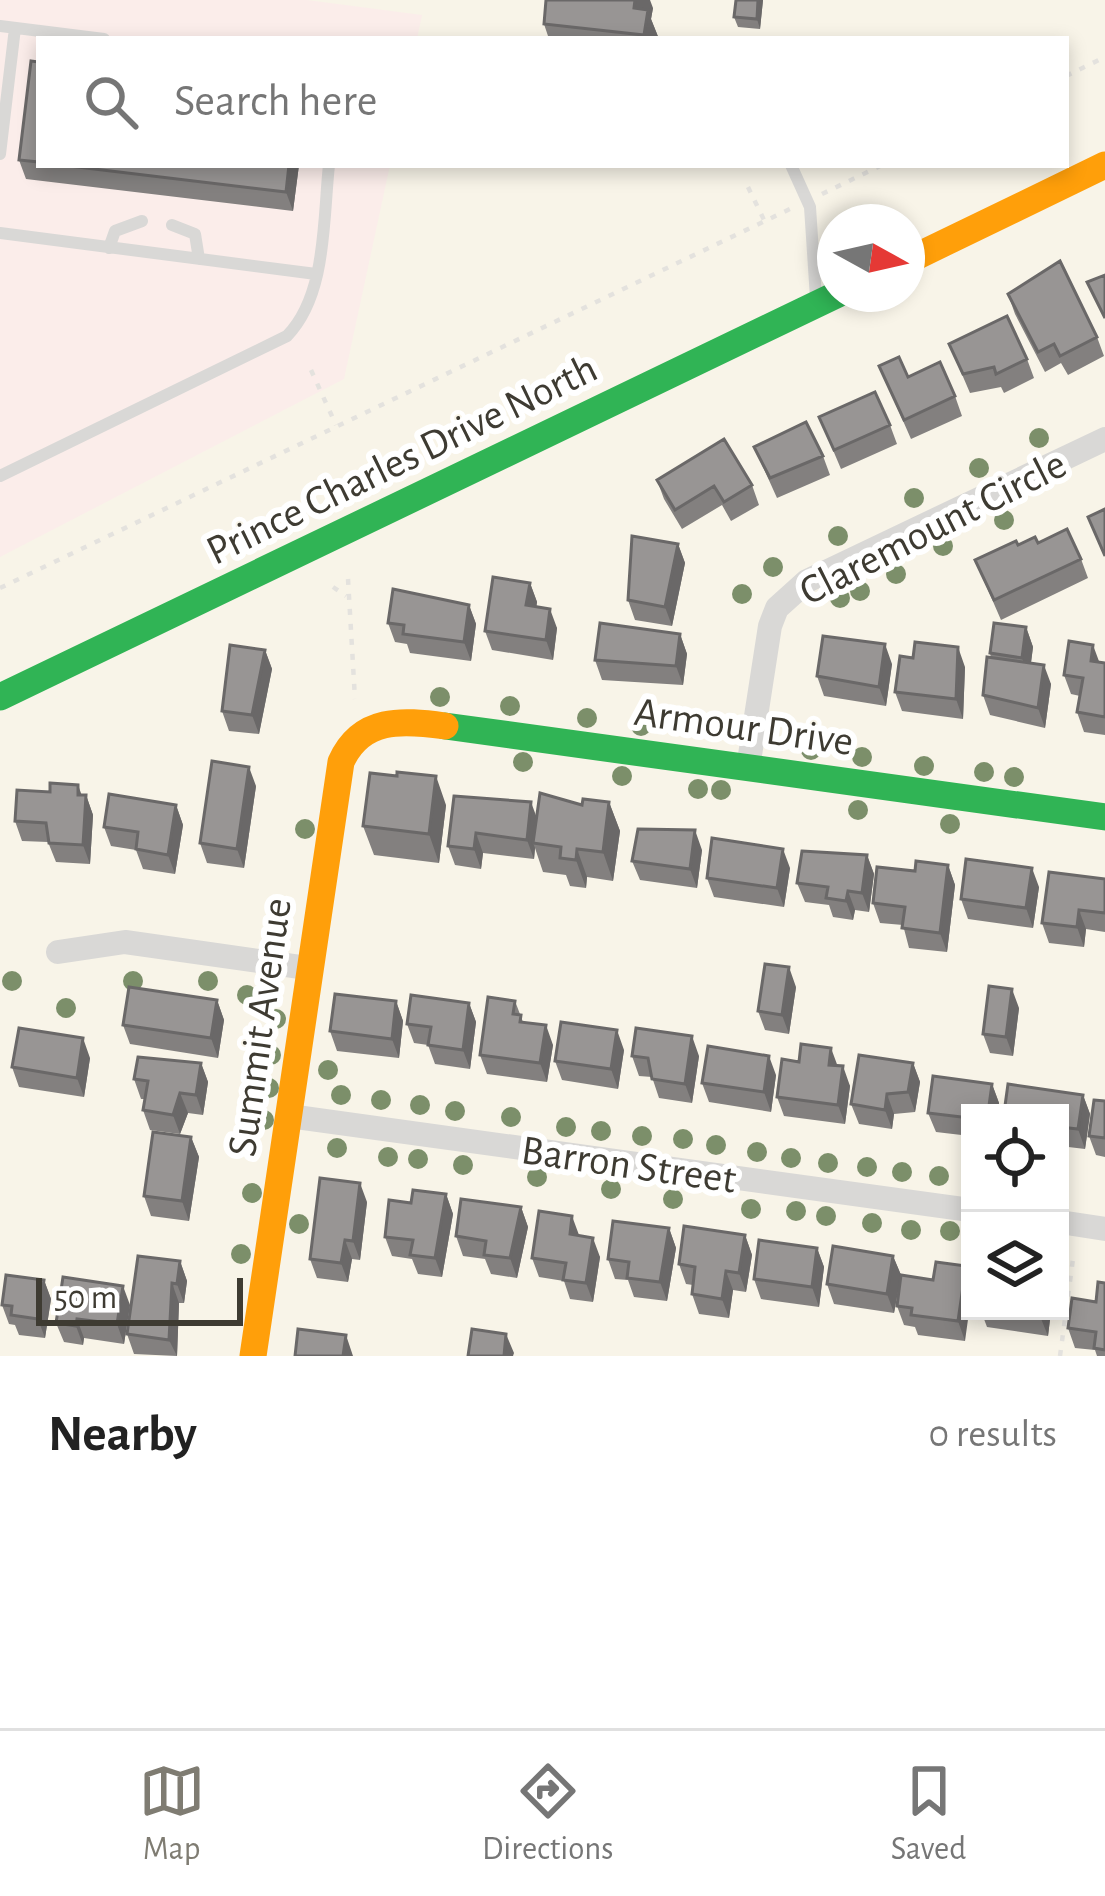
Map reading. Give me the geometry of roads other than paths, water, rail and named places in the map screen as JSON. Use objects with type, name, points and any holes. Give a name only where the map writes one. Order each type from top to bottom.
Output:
[{"type":"street","points":[[925,252],[1105,165]]},
{"type":"street","name":"Prince Charles Drive North","points":[[0,697],[817,305]]},
{"type":"street","name":"Claremount Circle","points":[[748,768],[770,626],[791,593],[807,581],[1105,439]]},
{"type":"street","name":"Armour Drive","points":[[365,726],[410,721],[1105,817]]},
{"type":"street","name":"Summit Avenue","points":[[253,1356],[336,778],[344,748],[365,726]]},
{"type":"street","points":[[58,952],[125,943],[308,968]]},
{"type":"street","name":"Barron Street","points":[[289,1116],[961,1209]]},
{"type":"street","points":[[1069,1223],[1105,1228]]},
{"type":"lane","points":[[0,154],[7,27],[80,36]]},
{"type":"lane","points":[[0,476],[287,336],[305,318],[316,274],[329,168]]},
{"type":"lane","points":[[792,168],[808,204],[817,249]]},
{"type":"lane","points":[[110,248],[115,230],[142,221]]},
{"type":"lane","points":[[172,225],[195,234],[200,260]]},
{"type":"lane","points":[[0,233],[316,274]]}]
